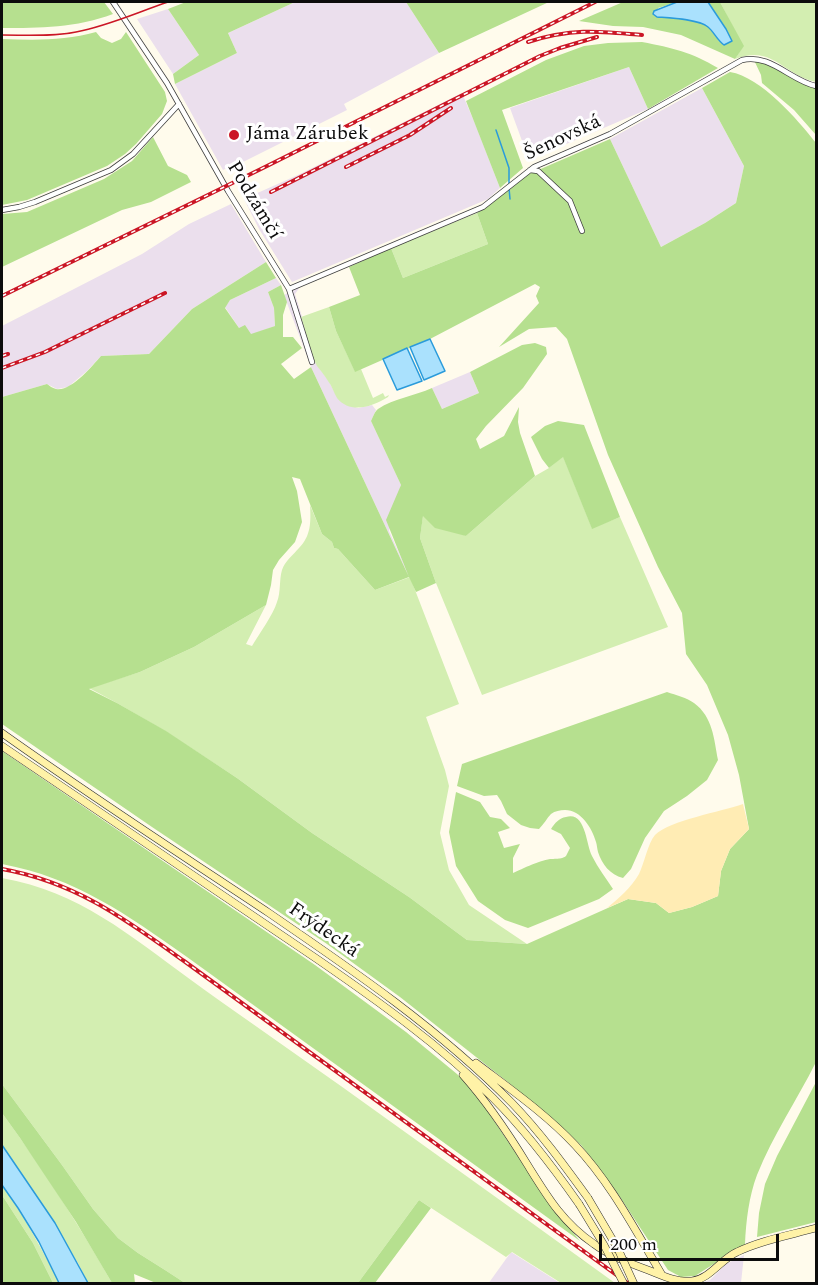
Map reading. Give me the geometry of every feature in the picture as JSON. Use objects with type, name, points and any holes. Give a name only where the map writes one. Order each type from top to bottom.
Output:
[{"type":"main road","name":"Frýdecká","points":[[2,734],[323,950],[431,1029],[513,1104],[548,1143],[588,1198],[618,1249],[634,1284]]},
{"type":"main road","name":"Frýdecká","points":[[2,746],[317,958],[427,1039],[470,1076],[522,1130],[557,1173],[604,1245],[624,1284]]},
{"type":"main road","points":[[431,1029],[515,1093],[574,1144],[617,1199],[662,1275]]},
{"type":"main road","points":[[427,1039],[477,1091],[559,1212],[583,1236],[602,1250],[620,1259],[683,1281],[699,1279],[737,1252],[816,1228]]},
{"type":"street","name":"Podzámčí","points":[[113,2],[179,104],[228,190],[289,289],[312,362]]},
{"type":"street","name":"Šenovská","points":[[289,289],[483,207],[529,170],[609,134],[742,60],[753,58],[762,60],[798,80],[816,86]]},
{"type":"street","points":[[2,210],[29,204],[115,167],[137,150],[179,104]]},
{"type":"street","points":[[529,170],[538,171],[570,201],[582,231]]},
{"type":"shaded area","points":[[295,2],[406,2],[439,53],[344,104],[347,110],[223,170],[175,84],[237,53],[228,33]]},
{"type":"shaded area","points":[[168,9],[199,55],[173,74],[137,19]]},
{"type":"shaded area","points":[[629,67],[648,109],[529,160],[510,108]]},
{"type":"shaded area","points":[[702,88],[744,166],[736,203],[661,247],[610,139]]},
{"type":"shaded area","points":[[462,93],[500,188],[488,199],[292,282],[259,229],[244,199],[300,174]]},
{"type":"shaded area","points":[[231,204],[266,262],[192,309],[149,354],[101,356],[68,387],[57,389],[47,384],[2,397],[2,326],[142,254],[189,224]]},
{"type":"shaded area","points":[[276,278],[281,285],[268,292],[274,308],[275,326],[251,335],[239,328],[225,307],[230,300]]},
{"type":"shaded area","points":[[300,287],[295,294],[317,365],[342,402],[358,408],[372,405],[376,410],[371,421],[401,485],[389,531],[410,577],[311,367],[284,295]]},
{"type":"shaded area","points":[[470,372],[479,393],[442,409],[432,388]]},
{"type":"shaded area","points":[[511,1252],[560,1283],[488,1284]]},
{"type":"shaded area","points":[[744,1255],[741,1283],[701,1283],[710,1280],[726,1264]]},
{"type":"green space","points":[[2,2],[104,2],[113,14],[72,25],[2,28]]},
{"type":"green space","points":[[186,2],[295,2],[228,33],[237,53],[175,84],[173,74],[199,55],[168,9]]},
{"type":"green space","points":[[406,2],[549,2],[439,53]]},
{"type":"green space","points":[[623,2],[677,2],[658,8],[657,17],[684,19],[703,24],[724,45],[732,41],[708,2],[720,2],[744,46],[735,59],[681,35],[643,27],[613,26],[579,21]]},
{"type":"green space","points":[[720,2],[816,2],[816,82],[759,55],[748,55],[735,59],[743,46]]},
{"type":"green space","points":[[96,32],[101,38],[112,43],[121,39],[126,32],[165,92],[167,101],[162,114],[136,144],[107,166],[27,200],[2,205],[2,39],[38,40]]},
{"type":"green space","points":[[642,42],[682,51],[718,68],[648,109],[629,67],[502,110],[523,168],[500,188],[466,101],[546,60],[584,46]]},
{"type":"green space","points":[[753,58],[816,86],[816,135],[794,110],[762,83]]},
{"type":"green space","points":[[730,72],[754,82],[778,101],[816,143],[816,1062],[770,1146],[757,1175],[748,1209],[745,1244],[695,1276],[681,1277],[668,1270],[618,1194],[581,1145],[509,1083],[400,997],[327,944],[2,724],[2,397],[47,384],[56,389],[68,387],[101,356],[149,354],[192,309],[266,262],[276,278],[230,300],[225,308],[239,328],[245,325],[251,334],[275,326],[274,308],[268,292],[281,285],[287,302],[283,315],[283,337],[293,337],[302,348],[281,364],[294,379],[311,367],[409,577],[375,590],[322,534],[300,479],[292,477],[297,491],[302,522],[295,542],[273,570],[266,605],[194,647],[140,672],[89,689],[166,731],[237,778],[467,940],[527,944],[628,899],[656,903],[669,913],[692,907],[718,896],[721,871],[730,849],[749,829],[739,775],[728,735],[707,685],[686,654],[682,613],[658,567],[608,455],[567,339],[556,327],[529,329],[499,347],[539,303],[536,296],[540,287],[535,284],[430,339],[355,372],[336,331],[329,307],[360,295],[349,267],[391,248],[403,278],[488,244],[477,213],[529,174],[610,139],[661,247],[736,203],[744,166],[702,88]]},
{"type":"green space","points":[[153,137],[168,166],[187,175],[191,182],[151,202],[122,210],[2,267],[2,214],[27,212],[104,179],[132,161]]},
{"type":"green space","points":[[477,213],[488,244],[403,278],[391,248]]},
{"type":"green space","points":[[329,307],[336,331],[355,371],[361,369],[373,398],[383,393],[385,397],[389,395],[388,397],[369,406],[355,408],[337,398],[317,366],[301,317]]},
{"type":"green space","points":[[535,343],[546,347],[547,354],[523,388],[476,439],[480,449],[504,436],[519,407],[520,433],[535,476],[466,536],[435,528],[423,516],[420,538],[436,583],[416,592],[386,520],[401,485],[371,421],[375,413],[391,402],[432,388],[442,409],[479,393],[470,372],[522,345]]},
{"type":"green space","points":[[558,421],[584,425],[620,517],[592,529],[563,457],[549,468],[542,459],[531,437],[545,426]]},
{"type":"green space","points":[[563,456],[592,528],[620,517],[668,627],[482,695],[420,538],[423,515],[466,536],[535,476]]},
{"type":"green space","points":[[310,505],[322,534],[375,590],[410,577],[459,704],[426,717],[449,786],[440,833],[449,870],[469,905],[527,944],[467,940],[237,778],[165,731],[89,688],[140,672],[194,647],[266,605],[246,644],[252,646],[275,607],[283,567],[308,534]]},
{"type":"green space","points":[[667,692],[691,701],[705,715],[712,729],[718,760],[707,780],[664,811],[645,838],[631,869],[623,878],[610,872],[604,865],[592,831],[576,813],[565,810],[556,811],[539,829],[530,828],[521,825],[507,814],[497,795],[484,796],[457,786],[462,764]]},
{"type":"green space","points":[[2,751],[315,965],[406,1032],[457,1074],[474,1091],[552,1207],[580,1241],[143,926],[77,888],[29,870],[2,864]]},
{"type":"green space","points":[[456,792],[480,802],[490,817],[501,819],[510,828],[498,832],[504,848],[520,844],[513,858],[513,873],[532,864],[566,856],[570,848],[561,834],[551,829],[557,821],[564,818],[578,819],[592,856],[613,889],[599,899],[528,928],[505,920],[478,901],[456,866],[449,832]]},
{"type":"green space","points":[[2,878],[56,894],[103,917],[615,1283],[561,1283],[512,1252],[506,1257],[419,1200],[358,1283],[185,1283],[138,1253],[118,1238],[93,1209],[2,1084]]},
{"type":"green space","points":[[816,1082],[816,1222],[757,1237],[765,1184]]},
{"type":"green space","points":[[2,1084],[93,1209],[118,1238],[185,1283],[156,1283],[134,1274],[135,1283],[112,1283],[76,1222],[2,1113]]},
{"type":"green space","points":[[2,1113],[60,1196],[112,1283],[88,1283],[78,1263],[2,1145]]},
{"type":"green space","points":[[2,1185],[59,1283],[53,1283],[33,1243],[2,1195]]},
{"type":"green space","points":[[2,1195],[33,1243],[53,1283],[2,1283]]},
{"type":"green space","points":[[419,1200],[431,1208],[375,1283],[358,1283]]},
{"type":"sand","points":[[743,804],[749,829],[730,849],[721,871],[718,896],[692,907],[669,913],[656,903],[628,899],[607,908],[636,879],[655,835],[672,825]]},
{"type":"water","points":[[677,2],[708,2],[732,41],[724,45],[708,27],[698,22],[657,17],[653,14],[654,11]]},
{"type":"water","points":[[430,339],[445,371],[424,380],[410,347]]},
{"type":"water","points":[[407,348],[422,381],[397,390],[383,359]]},
{"type":"water","points":[[2,1145],[55,1223],[88,1283],[59,1283],[39,1242],[2,1185]]},
{"type":"waterway","points":[[496,130],[509,168],[509,183]]},
{"type":"waterway","points":[[509,188],[510,199]]},
{"type":"tram line","points":[[2,35],[67,34],[111,23],[168,2]]},
{"type":"railway","points":[[2,296],[595,2]]},
{"type":"railway","points":[[528,42],[558,34],[585,32],[642,35]]},
{"type":"railway","points":[[271,192],[540,56],[597,37]]},
{"type":"railway","points":[[346,167],[410,135],[451,108]]},
{"type":"railway","points":[[2,368],[45,352],[165,293]]},
{"type":"railway","points":[[2,356],[8,354]]},
{"type":"railway","points":[[2,869],[53,883],[120,917],[629,1284]]},
{"type":"place","name":"Jáma Zárubek","points":[[234,135]]}]
